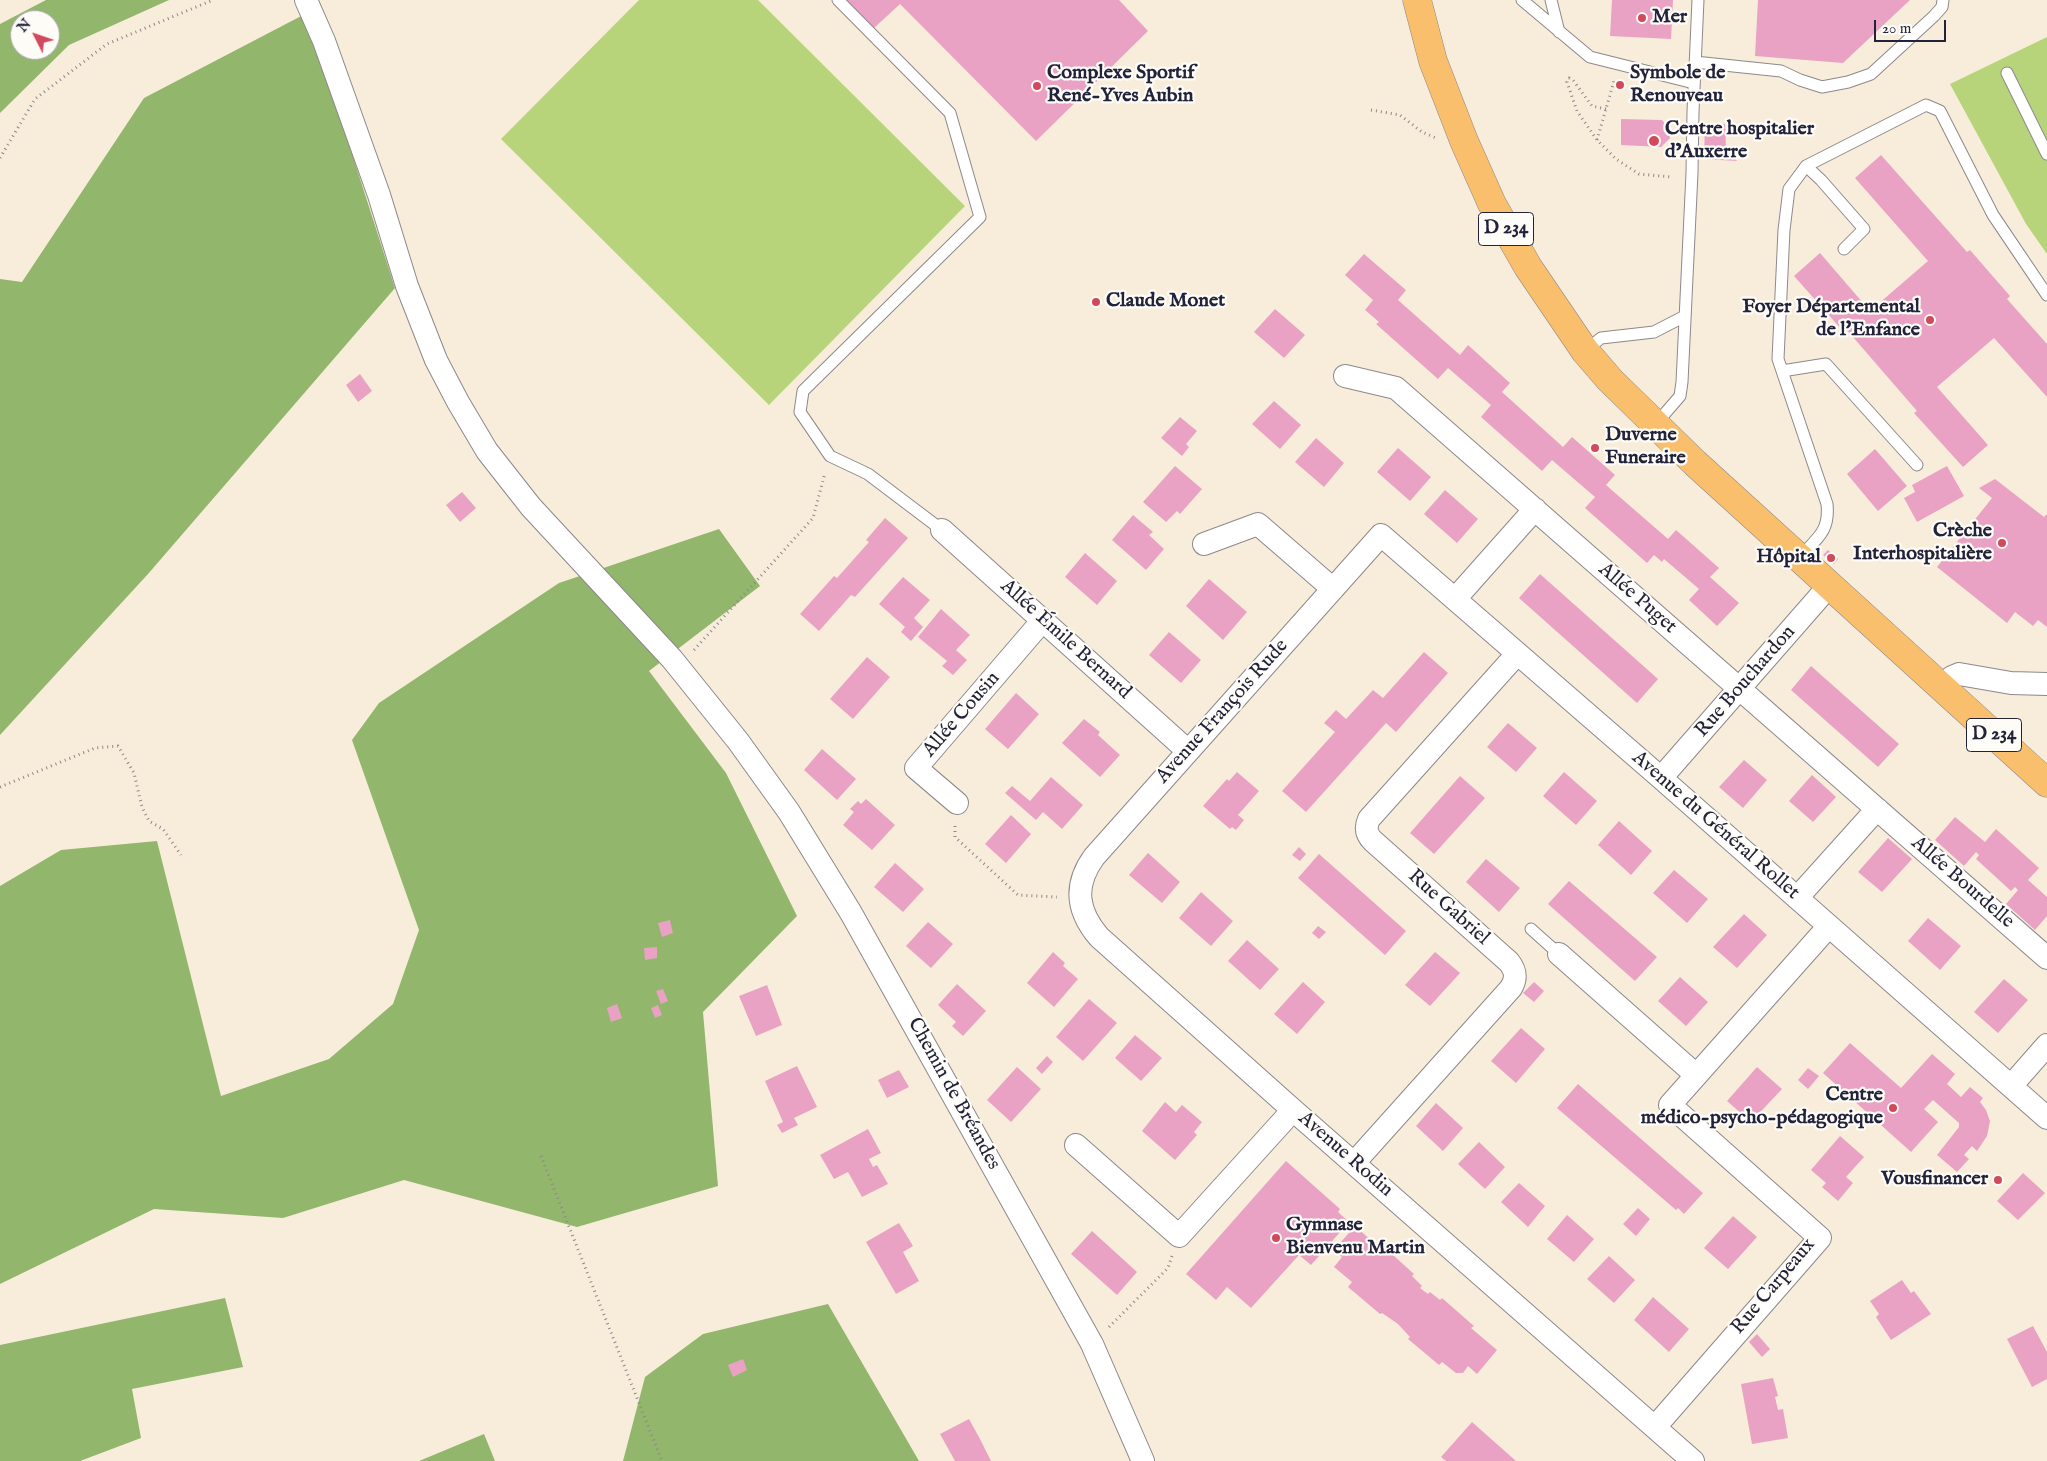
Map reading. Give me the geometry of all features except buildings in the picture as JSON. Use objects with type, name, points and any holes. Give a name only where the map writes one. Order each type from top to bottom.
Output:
[{"type":"main road","name":"D 234","points":[[1417,0],[1433,61],[1464,141],[1492,204],[1528,267],[1585,351],[1610,380],[1655,425],[1829,586],[1942,686],[2047,783]]},
{"type":"street","name":"Chemin de Bréandes","points":[[306,0],[324,42],[379,195],[407,286],[436,360],[458,402],[487,451],[532,507],[678,667],[738,741],[789,812],[851,913],[1092,1344],[1143,1460]]},
{"type":"street","name":"Allée Puget","points":[[1345,376],[1396,388],[1740,689]]},
{"type":"street","points":[[1455,599],[1534,509]]},
{"type":"street","points":[[1204,544],[1258,524],[1333,589]]},
{"type":"street","name":"Allée Émile Bernard","points":[[942,530],[1188,751]]},
{"type":"street","name":"Avenue du Général Rollet","points":[[1381,535],[1661,778],[2047,1118]]},
{"type":"street","name":"Avenue François Rude","points":[[1080,897],[1085,869],[1094,858],[1381,535]]},
{"type":"street","name":"Rue Bouchardon","points":[[1661,778],[1829,586]]},
{"type":"street","name":"Allée Cousin","points":[[957,803],[916,768],[1044,620]]},
{"type":"street","name":"Rue Gabriel","points":[[1354,1163],[1511,988],[1515,981],[1516,974],[1509,962],[1372,841],[1366,832],[1366,825],[1369,819],[1517,654]]},
{"type":"street","points":[[1942,686],[1952,677],[1959,674],[2011,683],[2047,684]]},
{"type":"street","name":"Allée Bourdelle","points":[[1740,689],[2047,958]]},
{"type":"street","points":[[1797,898],[1877,809]]},
{"type":"street","name":"Avenue Rodin","points":[[1080,897],[1083,912],[1089,925],[1099,937],[1693,1461]]},
{"type":"street","name":"Rue Carpeaux","points":[[1655,1427],[1820,1238],[1670,1104],[1829,926]]},
{"type":"street","points":[[1559,954],[1696,1075]]},
{"type":"street","points":[[2011,1086],[2047,1045]]},
{"type":"street","points":[[1076,1145],[1179,1236],[1293,1110]]},
{"type":"lane","points":[[838,0],[950,112],[980,217],[803,390],[800,412],[830,456],[868,474],[942,530]]},
{"type":"lane","points":[[1522,0],[1590,57],[1694,83]]},
{"type":"lane","points":[[1551,0],[1559,32]]},
{"type":"lane","points":[[1655,425],[1680,396],[1682,382],[1698,0]]},
{"type":"lane","points":[[1695,62],[1781,71],[1822,87],[1848,82],[1871,74],[1934,16],[1942,7],[1943,0]]},
{"type":"lane","points":[[2006,73],[2047,154]]},
{"type":"lane","points":[[1799,558],[1825,531],[1829,517],[1828,504],[1778,359],[1784,230],[1789,189],[1806,166],[1926,105],[1940,111],[1993,216],[2047,295]]},
{"type":"lane","points":[[1806,166],[1821,180],[1864,229],[1844,249]]},
{"type":"lane","points":[[1585,351],[1601,338],[1654,332],[1685,316]]},
{"type":"lane","points":[[1782,371],[1826,364],[1916,465]]},
{"type":"lane","points":[[1531,929],[1559,954]]},
{"type":"path","points":[[0,158],[35,100],[107,44],[213,0]]},
{"type":"path","points":[[1606,109],[1592,106],[1573,80],[1569,78],[1567,82],[1578,111],[1597,140],[1616,159],[1639,174],[1671,177]]},
{"type":"path","points":[[1597,140],[1615,78]]},
{"type":"path","points":[[1371,110],[1400,115],[1422,132],[1444,140]]},
{"type":"path","points":[[678,667],[813,518],[830,456]]},
{"type":"path","points":[[0,787],[95,748],[118,746],[134,773],[142,807],[149,821],[163,829],[181,855]]},
{"type":"path","points":[[957,803],[955,837],[1018,895],[1080,897]]},
{"type":"path","points":[[541,1156],[662,1461]]},
{"type":"path","points":[[1092,1344],[1168,1268],[1179,1236]]},
{"type":"green space","points":[[46,0],[169,0],[69,45],[60,54],[60,10],[27,10]]},
{"type":"green space","points":[[639,0],[758,0],[965,206],[769,405],[501,139]]},
{"type":"green space","points":[[307,13],[395,288],[148,574],[0,735],[0,279],[22,282],[144,98]]},
{"type":"green space","points":[[10,19],[10,60],[54,60],[0,113],[0,24]]},
{"type":"green space","points":[[2047,37],[2047,254],[2026,224],[1950,84]]},
{"type":"green space","points":[[719,529],[760,586],[649,671],[726,773],[797,916],[703,1012],[718,1186],[577,1227],[404,1180],[283,1218],[154,1209],[0,1284],[0,886],[61,850],[157,841],[221,1096],[329,1059],[393,1004],[419,930],[352,740],[379,703],[559,583]]},
{"type":"green space","points":[[225,1298],[243,1367],[132,1389],[141,1438],[80,1461],[0,1461],[0,1345]]},
{"type":"green space","points":[[828,1304],[919,1461],[623,1461],[645,1377],[703,1334]]},
{"type":"green space","points":[[484,1434],[495,1461],[419,1461]]},
{"type":"place","name":"Mer","points":[[1642,18]]},
{"type":"place","name":"Symbole de Renouveau","points":[[1620,85]]},
{"type":"place","name":"Complexe Sportif René-Yves Aubin","points":[[1037,86]]},
{"type":"place","name":"Centre hospitalier d’Auxerre","points":[[1654,141]]},
{"type":"place","name":"Claude Monet","points":[[1096,302]]},
{"type":"place","name":"Foyer Départemental de l'Enfance","points":[[1930,320]]},
{"type":"place","name":"Duverne Funeraire","points":[[1595,448]]},
{"type":"place","name":"Crèche Interhospitalière","points":[[2002,543]]},
{"type":"place","name":"Hôpital","points":[[1831,558]]},
{"type":"place","name":"Centre médico-psycho-pédagogique","points":[[1893,1108]]},
{"type":"place","name":"Vousfinancer","points":[[1998,1180]]},
{"type":"place","name":"Gymnase Bienvenu Martin","points":[[1276,1238]]}]
